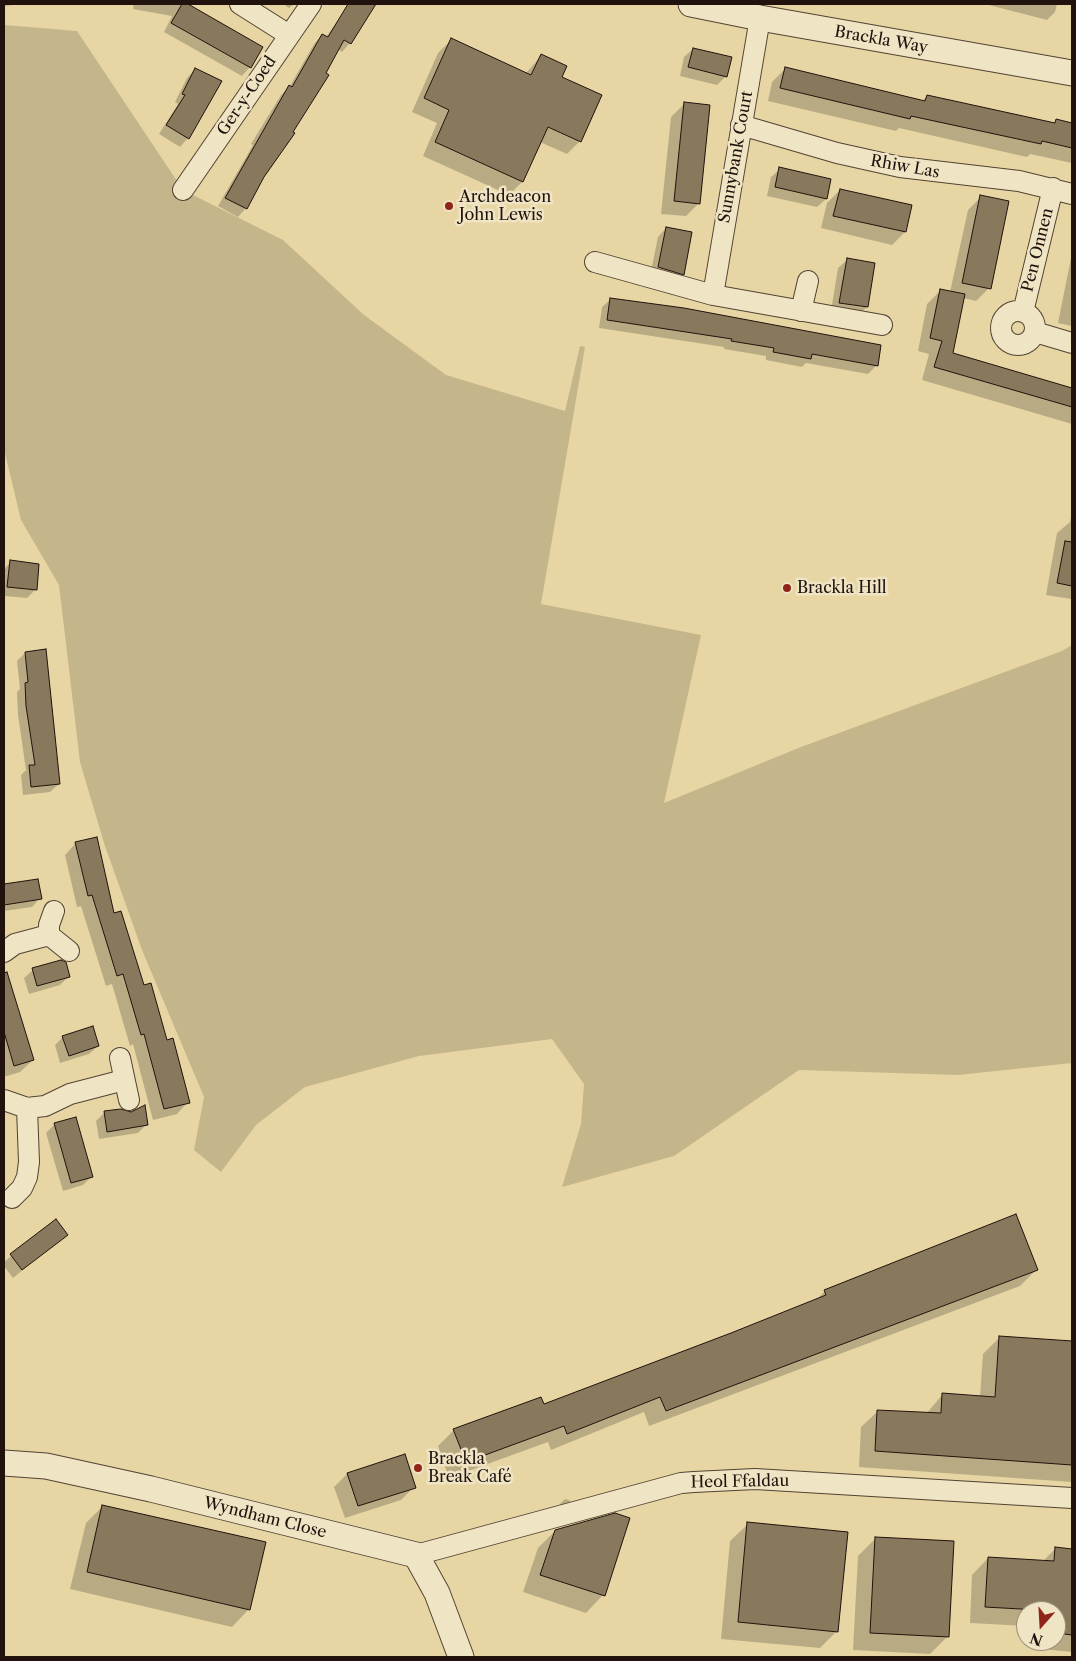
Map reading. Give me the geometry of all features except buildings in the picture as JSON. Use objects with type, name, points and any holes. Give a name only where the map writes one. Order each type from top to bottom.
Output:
[{"type":"street","points":[[240,4],[289,35]]},
{"type":"street","name":"Ger-y-Coed","points":[[183,190],[311,4]]},
{"type":"street","name":"Brackla Way","points":[[691,4],[1072,73]]},
{"type":"street","name":"Sunnybank Court","points":[[713,295],[760,18]]},
{"type":"street","name":"Rhiw Las","points":[[741,125],[836,153],[900,168],[1019,181],[1063,191]]},
{"type":"street","name":"Pen Onnen","points":[[1022,312],[1063,191]]},
{"type":"street","points":[[595,262],[713,295],[882,325]]},
{"type":"street","points":[[801,311],[808,281]]},
{"type":"street","name":"Pen Onnen","points":[[1013,312],[1022,312],[1033,320],[1035,332],[1029,342],[1012,344],[1003,336],[1002,325],[1004,320],[1013,312]]},
{"type":"street","points":[[1035,332],[1072,343]]},
{"type":"street","points":[[49,935],[49,925],[54,911]]},
{"type":"street","points":[[49,935],[69,951]]},
{"type":"street","points":[[4,952],[15,944],[49,935]]},
{"type":"street","points":[[120,1058],[129,1100]]},
{"type":"street","points":[[4,1100],[27,1108],[45,1106],[70,1094],[124,1080]]},
{"type":"street","points":[[12,1198],[22,1188],[27,1177],[29,1162],[27,1108]]},
{"type":"street","name":"Wyndham Close","points":[[4,1463],[46,1466],[113,1480],[416,1556]]},
{"type":"street","name":"Heol Ffaldau","points":[[416,1556],[680,1483],[755,1479],[1072,1498]]},
{"type":"street","points":[[416,1556],[437,1593],[461,1657]]},
{"type":"shaded area","points":[[4,25],[77,31],[183,190],[283,240],[364,315],[446,375],[565,411],[580,346],[585,347],[541,604],[701,635],[664,803],[801,747],[1062,651],[1072,645],[1072,1063],[958,1075],[799,1070],[674,1156],[562,1187],[581,1124],[584,1084],[552,1039],[419,1056],[305,1087],[256,1125],[221,1172],[194,1150],[204,1097],[142,950],[104,843],[80,762],[59,585],[21,520],[4,449]]},
{"type":"place","name":"Archdeacon John Lewis","points":[[449,206]]},
{"type":"place","name":"Brackla Hill","points":[[787,588]]},
{"type":"place","name":"Brackla Break Café","points":[[418,1468]]}]
